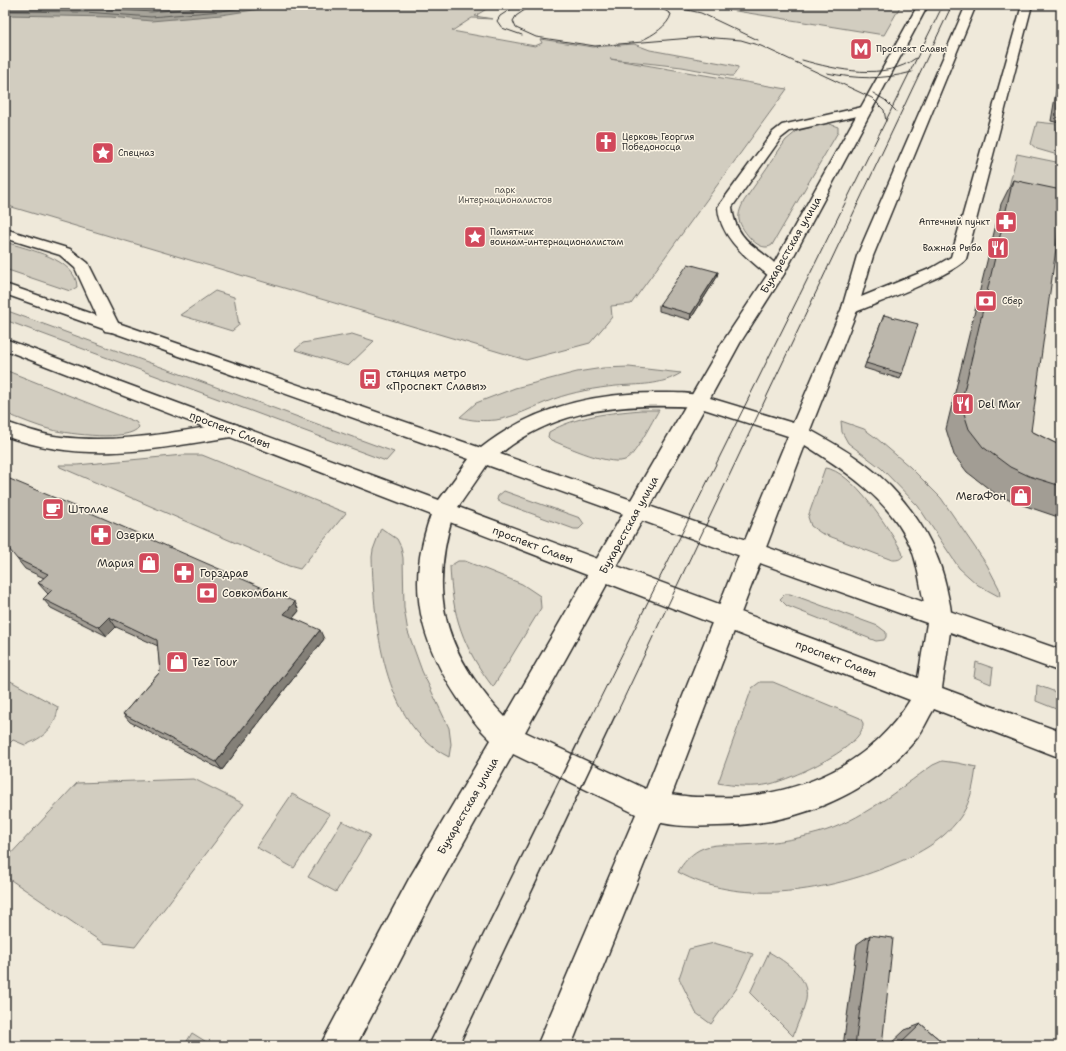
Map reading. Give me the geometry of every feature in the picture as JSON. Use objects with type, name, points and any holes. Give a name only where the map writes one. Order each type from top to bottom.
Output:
[{"type":"main road","name":"Бухарестская улица","points":[[337,1046],[421,888],[603,571],[731,343],[776,274],[867,110],[923,5]]},
{"type":"main road","points":[[554,1046],[653,807],[752,550],[850,308],[864,256],[890,200],[971,5]]},
{"type":"main road","points":[[850,308],[932,274],[958,259],[1027,5]]},
{"type":"main road","points":[[776,274],[748,249],[734,234],[724,218],[726,207],[777,135],[786,128],[867,110]]},
{"type":"main road","points":[[5,233],[65,252],[82,266],[111,327]]},
{"type":"main road","points":[[5,289],[482,457],[752,550],[1061,661]]},
{"type":"main road","name":"проспект Славы","points":[[5,344],[726,617],[1061,746]]},
{"type":"main road","points":[[663,398],[698,401],[799,432],[855,467],[881,490],[906,519],[923,549],[933,581],[940,617],[928,694],[908,728],[879,758],[842,783],[798,801],[748,811],[696,812],[653,807],[508,736],[480,709],[458,680],[443,650],[433,620],[428,590],[429,562],[434,535],[443,511],[482,457],[514,434],[535,423],[564,411],[596,403],[629,399],[663,398]]},
{"type":"main road","points":[[5,429],[20,435],[59,444],[96,447],[157,442],[231,430]]},
{"type":"green space","name":"парк Интернационалистов","points":[[5,5],[493,5],[475,16],[493,19],[472,18],[452,31],[535,46],[542,43],[540,39],[593,47],[634,44],[650,50],[732,65],[738,67],[738,69],[733,76],[730,76],[682,67],[610,59],[787,89],[631,304],[611,306],[612,317],[590,343],[526,360],[5,205]]},
{"type":"green space","points":[[699,5],[901,5],[884,35]]},
{"type":"green space","points":[[1037,122],[1056,124],[1056,132],[1061,133],[1061,156],[1037,149],[1031,144]]},
{"type":"green space","points":[[827,123],[838,127],[838,132],[772,245],[767,247],[757,244],[744,230],[739,220],[739,212],[744,201],[786,140],[797,131]]},
{"type":"green space","points":[[1017,154],[1061,163],[1061,206],[1007,195]]},
{"type":"green space","points":[[5,242],[37,252],[60,262],[69,269],[75,277],[77,287],[70,291],[5,269]]},
{"type":"green space","points":[[215,291],[234,297],[239,325],[232,331],[180,315]]},
{"type":"green space","points":[[5,310],[394,452],[386,461],[5,320]]},
{"type":"green space","points":[[352,334],[374,341],[348,366],[295,350],[303,343]]},
{"type":"green space","points":[[629,367],[681,373],[658,382],[601,388],[569,394],[503,419],[482,421],[460,417],[476,403],[515,388],[577,372],[603,368]]},
{"type":"green space","points":[[5,370],[136,422],[139,427],[133,432],[112,436],[84,435],[60,432],[5,413]]},
{"type":"green space","points":[[641,410],[659,410],[635,451],[627,459],[611,461],[601,459],[551,440],[548,437],[549,432],[570,422],[593,416]]},
{"type":"green space","points":[[841,421],[864,429],[875,437],[910,467],[941,498],[987,565],[999,588],[1000,597],[978,585],[959,568],[918,506],[881,468],[848,443],[842,432]]},
{"type":"green space","points":[[183,455],[202,455],[346,513],[300,569],[289,566],[60,467],[59,465],[77,465]]},
{"type":"green space","points":[[825,468],[836,471],[847,479],[869,502],[889,530],[902,552],[903,556],[901,558],[892,560],[821,533],[811,526],[808,517]]},
{"type":"green space","points":[[504,491],[580,518],[584,524],[579,529],[574,529],[500,502],[497,500],[498,496]]},
{"type":"green space","points":[[381,528],[397,539],[401,547],[403,558],[404,608],[408,632],[422,671],[449,728],[451,744],[449,757],[427,742],[409,721],[396,697],[386,669],[375,611],[372,557]]},
{"type":"green space","points":[[458,561],[465,561],[522,584],[540,596],[541,608],[493,687],[474,659],[461,630],[457,616],[453,600],[450,566]]},
{"type":"green space","points":[[785,594],[790,594],[878,626],[886,632],[886,637],[884,640],[876,641],[787,606],[780,599]]},
{"type":"green space","points":[[976,662],[993,668],[991,684],[974,677]]},
{"type":"green space","points":[[5,678],[58,707],[55,721],[43,735],[25,745],[13,740],[5,748]]},
{"type":"green space","points":[[760,682],[773,682],[860,718],[863,723],[860,732],[852,742],[840,752],[794,776],[764,785],[737,786],[718,783],[752,688]]},
{"type":"green space","points":[[1037,685],[1061,694],[1061,711],[1036,701]]},
{"type":"green space","points":[[942,761],[976,767],[972,791],[966,808],[956,823],[938,840],[928,847],[895,864],[835,884],[781,892],[753,892],[727,889],[702,883],[678,872],[684,862],[693,854],[709,846],[780,841],[834,828],[864,813],[933,765]]},
{"type":"green space","points":[[194,779],[244,804],[135,947],[103,943],[5,876],[5,860],[77,783]]},
{"type":"green space","points":[[292,794],[330,814],[294,868],[256,847]]},
{"type":"green space","points":[[342,821],[370,835],[336,892],[308,877]]},
{"type":"green space","points":[[714,943],[753,954],[737,988],[711,1024],[696,1013],[679,978],[689,949]]},
{"type":"green space","points":[[769,952],[783,960],[801,977],[804,984],[806,1000],[793,1036],[750,993]]},
{"type":"green space","points":[[192,1033],[213,1046],[184,1046]]},
{"type":"water","points":[[5,5],[286,5],[221,15],[151,21],[111,17],[5,15]]},
{"type":"building","points":[[1013,180],[1061,190],[1061,212],[1031,431],[1061,445],[1061,486],[1029,476],[1010,467],[983,447],[969,429],[961,404]]},
{"type":"building","points":[[688,264],[718,272],[691,314],[659,305]]},
{"type":"building","points":[[884,315],[918,324],[902,374],[866,363]]},
{"type":"building","points":[[5,477],[295,602],[284,614],[320,630],[216,762],[123,714],[160,672],[157,640],[109,617],[99,627],[43,599],[52,590],[38,583],[48,574],[17,559],[5,544]]},
{"type":"building","points":[[870,935],[893,938],[882,1046],[855,1046]]},
{"type":"building","points":[[921,1024],[947,1046],[898,1046]]},
{"type":"tram line","points":[[517,5],[500,16],[497,21],[502,28],[522,35]]},
{"type":"tram line","points":[[532,5],[516,16],[513,21],[516,28],[536,37],[595,46],[703,37],[741,40],[761,46],[872,98],[884,110],[886,120]]},
{"type":"tram line","points":[[642,40],[660,30],[670,18],[671,14],[656,5]]},
{"type":"tram line","points":[[665,5],[701,13],[758,40]]},
{"type":"tram line","points":[[910,73],[943,5]]},
{"type":"tram line","points":[[615,717],[952,5]]},
{"type":"tram line","points":[[802,60],[845,70],[876,71],[904,65],[916,58]]},
{"type":"tram line","points":[[827,73],[870,78],[910,73]]},
{"type":"tram line","points":[[892,107],[910,73]]},
{"type":"tram line","points":[[873,93],[885,100],[892,107]]},
{"type":"tram line","points":[[886,120],[892,107]]},
{"type":"tram line","points":[[892,107],[896,111]]},
{"type":"tram line","points":[[591,717],[886,120]]},
{"type":"tram line","points":[[428,1046],[591,716]]},
{"type":"tram line","points":[[459,1046],[615,716]]},
{"type":"place","name":"Проспект Славы","points":[[861,49]]},
{"type":"place","name":"Церковь Георгия Победоносца","points":[[606,142]]},
{"type":"place","name":"Спецназ","points":[[103,153]]},
{"type":"place","name":"Аптечный пункт","points":[[1006,222]]},
{"type":"place","name":"Памятник воинам-интернационалистам","points":[[475,237]]},
{"type":"place","name":"Важная Рыба","points":[[998,248]]},
{"type":"place","name":"Сбер","points":[[986,301]]},
{"type":"place","name":"станция метро «Проспект Славы»","points":[[370,379]]},
{"type":"place","name":"Del Mar","points":[[963,404]]},
{"type":"place","name":"МегаФон","points":[[1021,496]]},
{"type":"place","name":"Штолле","points":[[53,509]]},
{"type":"place","name":"Озерки","points":[[101,535]]},
{"type":"place","name":"Мария","points":[[149,563]]},
{"type":"place","name":"Горздрав","points":[[184,573]]},
{"type":"place","name":"Совкомбанк","points":[[207,593]]},
{"type":"place","name":"Tez Tour","points":[[177,662]]}]
